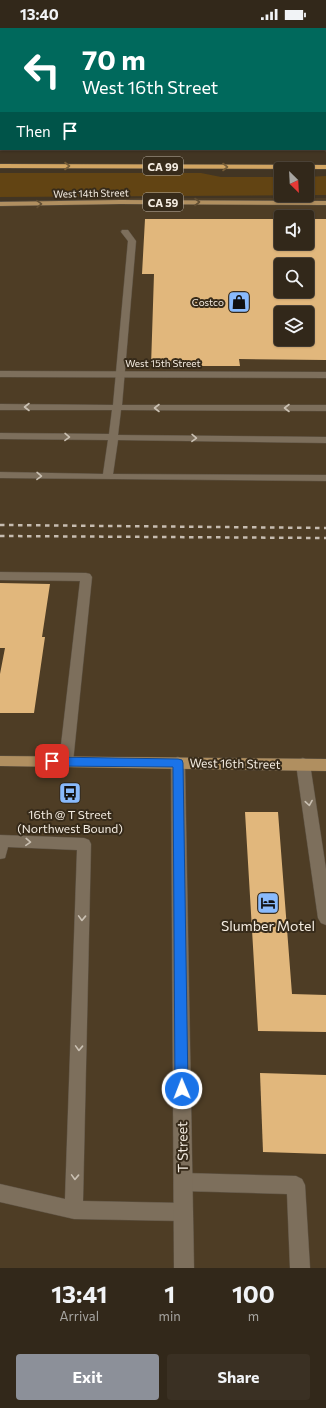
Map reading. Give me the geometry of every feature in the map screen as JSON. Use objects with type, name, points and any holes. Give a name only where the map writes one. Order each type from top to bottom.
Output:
[{"type":"highway","name":"CA 99","points":[[0,166],[326,167]]},
{"type":"main road","name":"West 14th Street","points":[[0,204],[120,202],[326,203]]},
{"type":"main road","name":"West 16th Street","points":[[0,761],[326,765]]},
{"type":"street","points":[[108,477],[117,407],[132,241],[125,232]]},
{"type":"street","name":"West 15th Street","points":[[0,374],[326,375]]},
{"type":"street","points":[[0,407],[326,408]]},
{"type":"street","points":[[0,436],[326,440]]},
{"type":"street","points":[[0,475],[326,478]]},
{"type":"street","points":[[0,576],[86,577],[66,762]]},
{"type":"street","name":"T Street","points":[[178,763],[184,1268]]},
{"type":"street","points":[[303,764],[326,918]]},
{"type":"street","points":[[1,845],[84,844],[74,1210]]},
{"type":"street","points":[[183,1182],[296,1185],[300,1268]]},
{"type":"street","points":[[0,1193],[74,1210],[183,1212]]},
{"type":"shaded area","points":[[0,173],[201,173],[221,177],[274,177],[274,195],[0,197]]},
{"type":"shaded area","points":[[326,176],[326,195],[314,195],[314,177]]},
{"type":"shaded area","points":[[136,198],[274,198],[274,202],[314,202],[314,198],[326,198],[326,1268],[0,1268],[0,202]]},
{"type":"building","name":"Costco","points":[[145,219],[274,219],[274,250],[314,250],[314,219],[326,219],[326,360],[239,359],[240,366],[151,366],[154,274],[142,274]]},
{"type":"building","points":[[0,583],[50,584],[42,637],[45,637],[34,713],[0,713],[0,674],[5,648],[0,648]]},
{"type":"building","name":"Slumber Motel","points":[[245,812],[278,812],[292,994],[326,995],[326,1032],[258,1031]]},
{"type":"building","points":[[260,1073],[326,1075],[326,1154],[263,1152]]},
{"type":"railway","points":[[0,525],[326,528]]},
{"type":"railway","points":[[0,536],[326,538]]},
{"type":"place","name":"Costco","points":[[239,302]]},
{"type":"place","name":"16th @ T Street (Northwest Bound)","points":[[70,793]]},
{"type":"place","name":"Slumber Motel","points":[[268,903]]},
{"type":"route","points":[[52,761],[178,763],[182,1089]]}]
